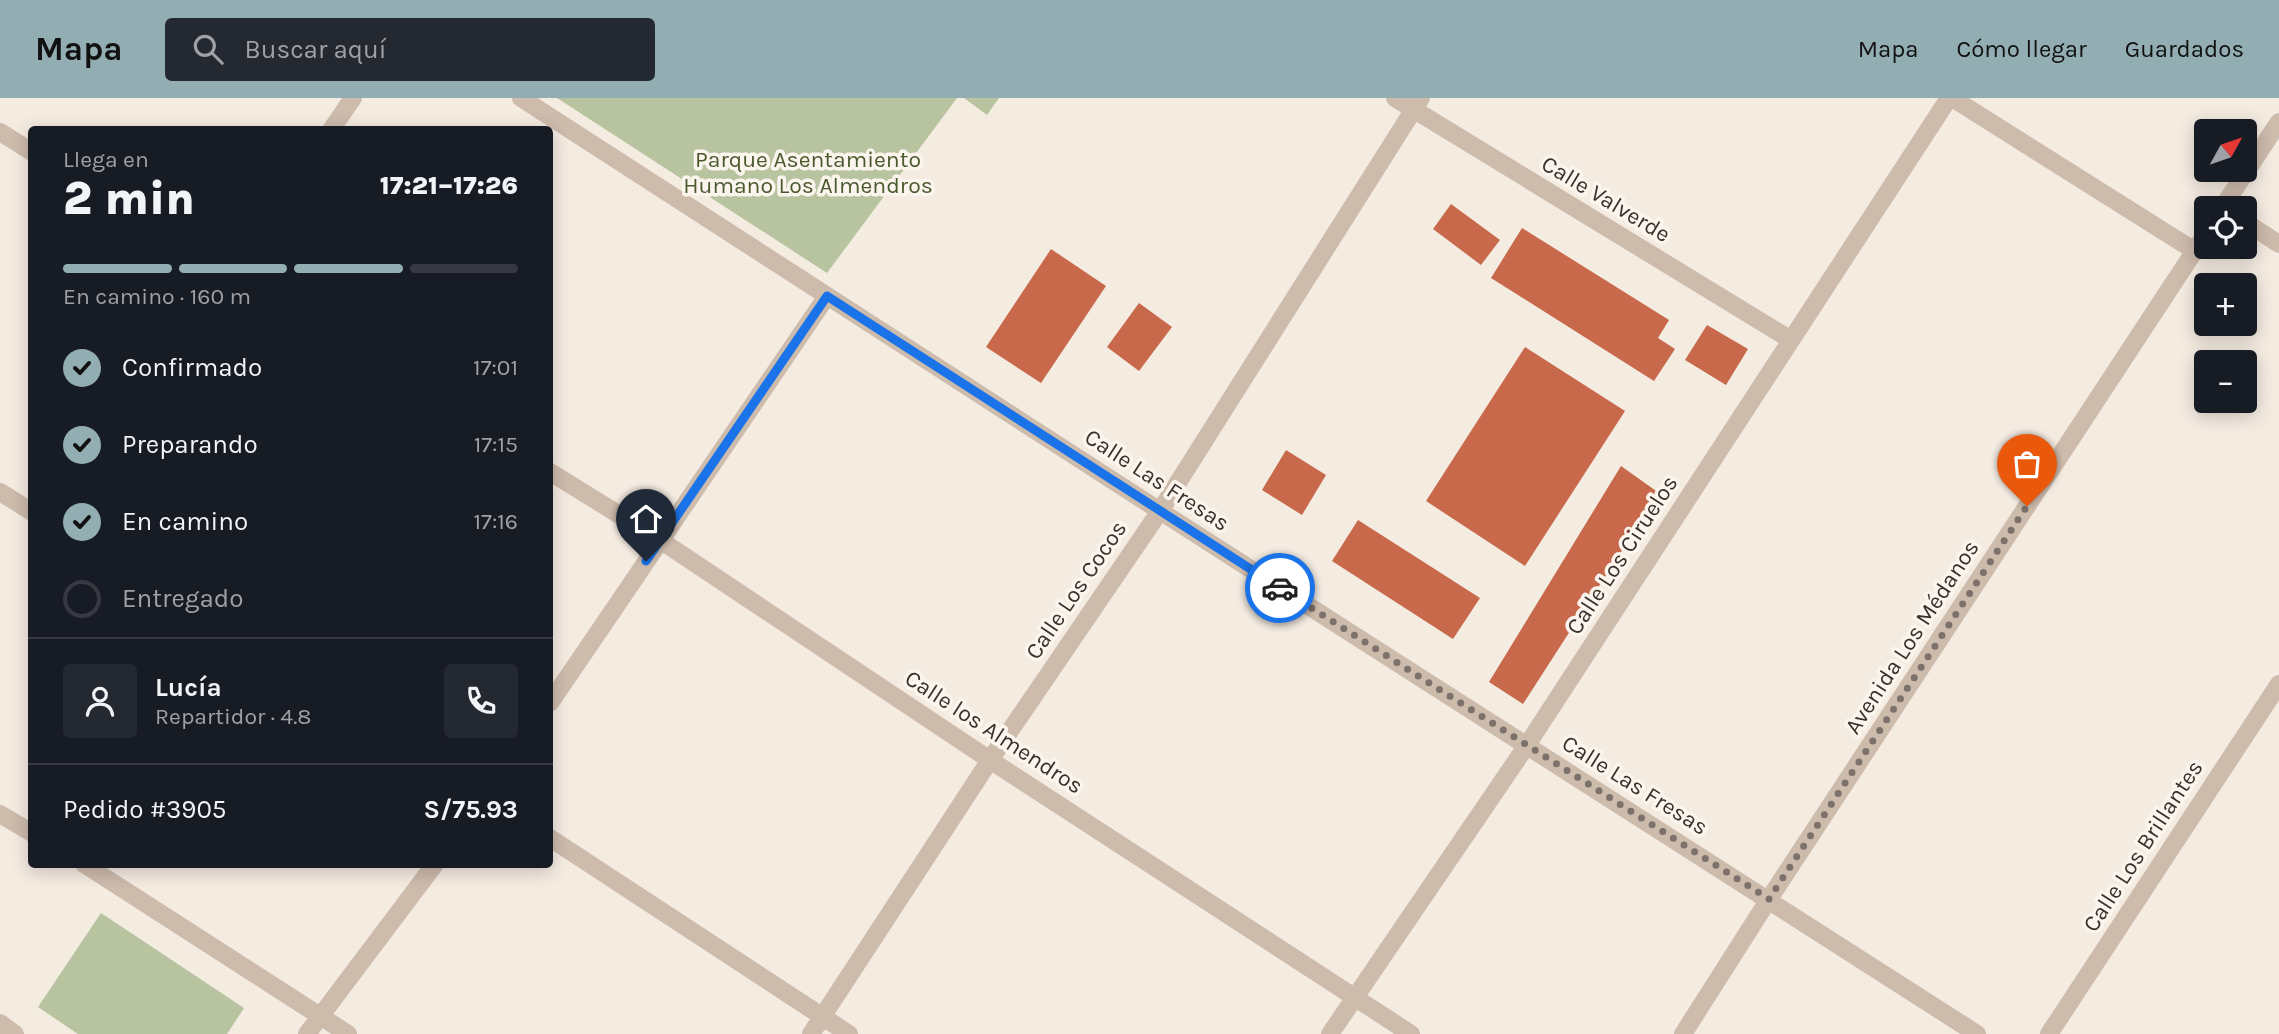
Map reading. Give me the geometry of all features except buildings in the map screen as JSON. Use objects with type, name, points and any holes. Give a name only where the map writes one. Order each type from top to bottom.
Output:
[{"type":"street","points":[[334,126],[353,98]]},
{"type":"street","name":"Calle Las Fresas","points":[[521,98],[1160,512],[1977,1034]]},
{"type":"street","name":"Calle Valverde","points":[[1395,98],[1417,104],[1791,340]]},
{"type":"street","points":[[1950,98],[2194,251]]},
{"type":"street","name":"Calle Los Ciruelos","points":[[1330,1034],[1527,745],[1950,98]]},
{"type":"street","name":"Calle Los Cocos","points":[[811,1034],[990,760],[1160,512],[1417,104]]},
{"type":"street","points":[[2231,196],[2279,122]]},
{"type":"street","points":[[0,132],[28,150]]},
{"type":"street","points":[[2257,230],[2279,244]]},
{"type":"street","name":"Avenida Los Médanos","points":[[1683,1034],[2194,251]]},
{"type":"street","points":[[553,699],[827,296]]},
{"type":"street","name":"Calle los Almendros","points":[[553,474],[660,540],[990,760],[1411,1034]]},
{"type":"street","points":[[0,492],[28,510]]},
{"type":"street","name":"Calle Los Brillantes","points":[[2049,1034],[2279,684]]},
{"type":"street","points":[[0,814],[28,831]]},
{"type":"street","points":[[553,840],[849,1034]]},
{"type":"street","points":[[90,868],[348,1034]]},
{"type":"street","points":[[307,1034],[432,868]]},
{"type":"street","points":[[0,1023],[15,1034]]},
{"type":"green space","name":"Parque Asentamiento Humano Los Almendros","points":[[557,98],[957,98],[827,273]]},
{"type":"green space","points":[[964,98],[999,98],[987,115]]},
{"type":"green space","points":[[101,913],[244,1008],[227,1034],[78,1034],[38,1007]]},
{"type":"way so far","points":[[1280,588],[1769,899],[2027,506]]},
{"type":"route","points":[[646,561],[827,296],[1280,588]]}]
